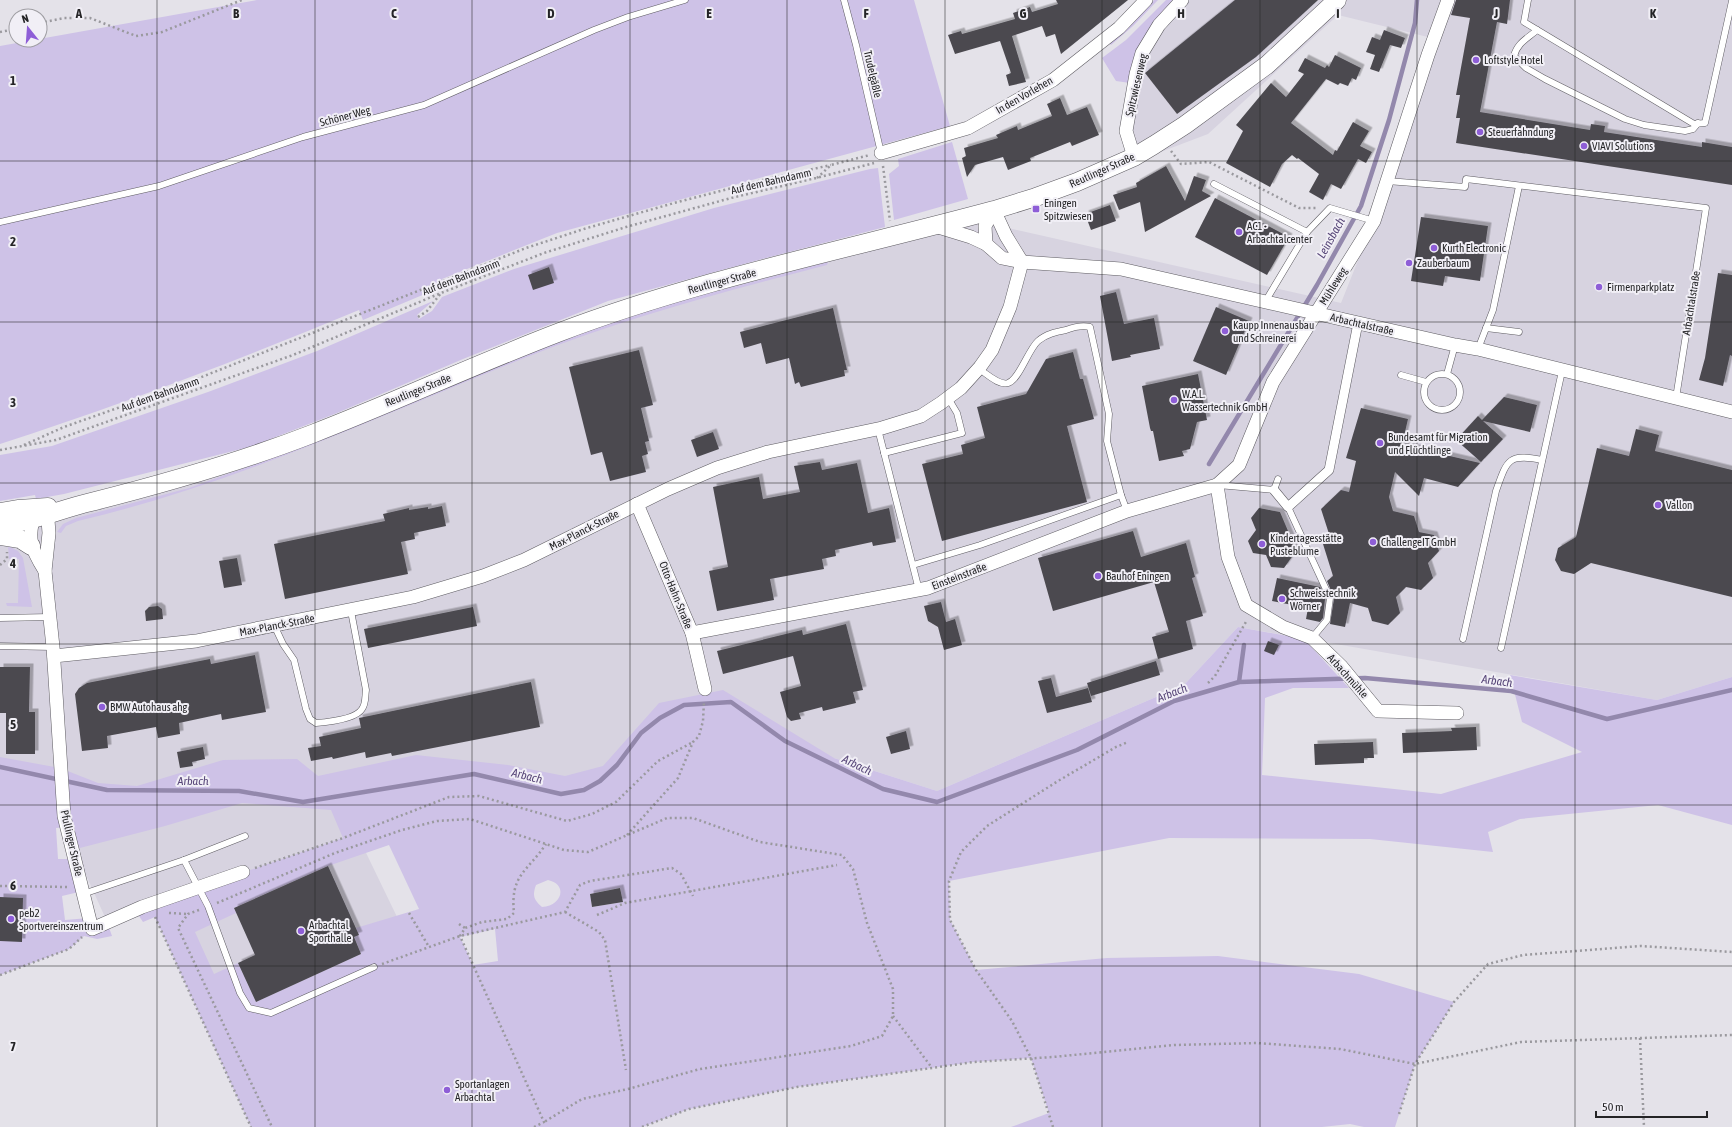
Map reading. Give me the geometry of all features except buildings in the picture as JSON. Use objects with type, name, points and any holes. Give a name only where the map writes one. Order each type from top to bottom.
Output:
[{"type":"main road","name":"Reutlinger Straße","points":[[0,512],[41,512],[73,506],[170,481],[268,450],[313,433],[558,333],[612,313],[715,283],[994,210],[1077,182],[1134,157],[1185,125],[1267,65],[1337,0]]},
{"type":"main road","name":"Reutlinger Straße","points":[[0,526],[20,523],[41,512]]},
{"type":"main road","points":[[4,542],[20,539],[32,546]]},
{"type":"street","name":"In den Vorlehen","points":[[880,161],[968,128],[1053,80],[1119,28],[1146,0]]},
{"type":"street","name":"Spitzwiesenweg","points":[[1134,157],[1126,131],[1136,74],[1142,53],[1159,25],[1182,0]]},
{"type":"street","name":"Mühleweg","points":[[1217,485],[1239,465],[1273,382],[1315,314],[1369,220],[1387,180],[1428,55],[1448,0]]},
{"type":"street","points":[[986,244],[985,226],[994,210]]},
{"type":"street","points":[[994,210],[1006,236],[1022,262]]},
{"type":"street","name":"Arbachtalstraße","points":[[935,226],[971,237],[986,244],[1002,258],[1022,262],[1120,269],[1264,303],[1478,349],[1732,412]]},
{"type":"street","name":"Max-Planck-Straße","points":[[54,651],[196,641],[413,598],[490,574],[524,560],[692,478],[740,460],[794,446],[903,423],[921,416],[961,388],[979,369],[992,350],[1002,330],[1022,262]]},
{"type":"street","points":[[1274,490],[1288,507],[1329,470],[1358,324]]},
{"type":"street","points":[[1217,485],[1228,557],[1246,605]]},
{"type":"street","name":"Einsteinstraße","points":[[692,633],[928,588],[1127,511],[1217,485]]},
{"type":"street","name":"Otto-Hahn-Straße","points":[[637,504],[692,633],[705,689]]},
{"type":"street","name":"Pfullinger Straße","points":[[41,512],[30,537],[32,546],[45,571]]},
{"type":"street","name":"Pfullinger Straße","points":[[41,512],[49,538],[45,571],[54,651],[64,816],[92,929]]},
{"type":"street","name":"Arbachmühle","points":[[1246,605],[1283,627],[1312,638],[1341,666],[1378,711],[1457,713]]},
{"type":"street","points":[[92,929],[142,907],[243,872]]},
{"type":"lane","name":"Schöner Weg","points":[[0,222],[159,186],[302,137],[424,105],[594,30],[628,17],[685,0]]},
{"type":"lane","name":"Trudelgäßle","points":[[844,0],[856,45],[880,161]]},
{"type":"lane","points":[[1528,0],[1524,22],[1694,124],[1705,123],[1732,1]]},
{"type":"lane","points":[[1537,30],[1522,41],[1516,49],[1514,56],[1526,68],[1625,119],[1644,125],[1685,131],[1693,129],[1698,124]]},
{"type":"lane","points":[[1387,180],[1465,187],[1466,179],[1519,186],[1493,310],[1478,349]]},
{"type":"lane","points":[[1214,184],[1307,232]]},
{"type":"lane","name":"Arbachtalstraße","points":[[1519,186],[1706,208],[1676,398]]},
{"type":"lane","points":[[1264,303],[1307,232],[1330,208],[1369,220]]},
{"type":"lane","points":[[979,369],[999,382],[1007,384],[1014,380],[1038,341],[1052,333],[1083,326],[1090,327],[1109,414],[1106,441],[1120,495],[1127,511]]},
{"type":"lane","points":[[1486,328],[1518,332]]},
{"type":"lane","points":[[1447,374],[1455,345]]},
{"type":"lane","points":[[1500,648],[1562,370]]},
{"type":"lane","points":[[1435,374],[1447,374],[1457,381],[1460,392],[1456,404],[1445,410],[1433,408],[1425,399],[1424,388],[1426,382],[1435,374]]},
{"type":"lane","points":[[1401,375],[1426,382]]},
{"type":"lane","points":[[884,453],[962,433],[957,413],[948,398]]},
{"type":"lane","points":[[878,429],[919,590]]},
{"type":"lane","points":[[1463,639],[1496,491],[1503,472],[1507,464],[1520,457],[1542,460]]},
{"type":"lane","points":[[1217,485],[1274,490],[1278,478]]},
{"type":"lane","points":[[913,565],[980,545],[1120,495]]},
{"type":"lane","points":[[1288,507],[1330,598],[1327,620],[1312,638]]},
{"type":"lane","points":[[274,625],[283,644],[294,660],[306,709],[310,719],[316,723],[334,720],[354,715],[362,710],[365,702],[366,690],[351,611]]},
{"type":"lane","points":[[0,618],[50,617]]},
{"type":"lane","name":"Max-Planck-Straße","points":[[0,646],[54,651]]},
{"type":"lane","points":[[82,890],[184,860],[245,836]]},
{"type":"lane","points":[[184,860],[197,888],[208,906],[240,993],[249,1008],[257,1012],[271,1013],[374,967]]},
{"type":"path","points":[[48,21],[64,18],[90,18],[136,36],[162,32],[242,0]]},
{"type":"path","points":[[1165,152],[1171,150],[1179,162],[1183,164],[1209,162],[1299,208],[1330,208]]},
{"type":"path","points":[[0,450],[21,447],[64,427],[174,388],[526,248],[587,228],[674,203],[763,180],[831,165],[880,161],[890,219]]},
{"type":"path","name":"Auf dem Bahndamm","points":[[21,447],[56,440],[293,354],[441,293],[544,253],[626,227],[732,198],[880,161]]},
{"type":"path","points":[[816,178],[831,165]]},
{"type":"path","points":[[418,318],[427,311],[441,293]]},
{"type":"path","points":[[0,565],[7,559],[4,542]]},
{"type":"path","points":[[1208,683],[1215,676],[1247,622],[1246,605]]},
{"type":"path","points":[[243,872],[343,838],[449,797],[479,796],[567,821],[592,814],[616,802],[658,761],[693,742],[699,736],[703,721],[705,689]]},
{"type":"path","points":[[626,836],[678,778],[693,742]]},
{"type":"path","points":[[1053,1127],[1031,1058],[1012,1021],[976,970],[952,925],[949,908],[949,881],[961,852],[987,826],[1058,781],[1116,747],[1128,742]]},
{"type":"path","points":[[272,1127],[178,928],[188,914],[335,853],[402,830],[437,821],[470,820],[564,850],[588,852],[667,818],[693,818],[760,842],[842,855],[853,869],[867,923],[893,989],[894,1016],[882,1036],[857,1044],[778,1058],[700,1069],[628,1089],[582,1099],[534,1127]]},
{"type":"path","points":[[460,936],[465,928],[482,922],[507,919],[514,913],[513,889],[518,878],[536,859],[546,844]]},
{"type":"path","points":[[597,915],[625,903],[837,865]]},
{"type":"path","points":[[565,912],[580,884],[646,871],[672,868],[681,874],[694,896]]},
{"type":"path","points":[[0,886],[82,890]]},
{"type":"path","points":[[142,907],[155,917],[251,1127]]},
{"type":"path","points":[[410,912],[429,947]]},
{"type":"path","points":[[374,967],[460,936],[565,912],[599,932],[605,940],[626,1070]]},
{"type":"path","points":[[459,924],[465,928]]},
{"type":"path","points":[[0,975],[69,949],[92,929]]},
{"type":"path","points":[[460,936],[544,1122]]},
{"type":"path","points":[[1399,1114],[1415,1064],[1454,1002],[1488,964],[1524,955],[1641,946],[1732,952]]},
{"type":"path","points":[[894,1016],[932,1068]]},
{"type":"path","points":[[642,1127],[689,1109],[797,1087],[974,1062],[1174,1045],[1256,1043],[1340,1049],[1415,1064],[1521,1042],[1732,1035]]},
{"type":"path","points":[[1640,1038],[1644,1127]]},
{"type":"shaded area","points":[[257,0],[914,0],[950,126],[557,233],[442,279],[444,286],[363,320],[359,310],[181,381],[91,414],[0,444],[0,46],[8,45],[8,48],[48,48],[48,37]]},
{"type":"shaded area","points":[[1154,0],[1158,0],[1133,26],[1111,45],[1109,43]]},
{"type":"shaded area","points":[[1166,0],[1177,0],[1130,83],[1116,81],[1102,58],[1126,40]]},
{"type":"shaded area","points":[[1189,0],[1732,0],[1732,677],[1657,700],[1238,627],[1184,685],[937,791],[834,758],[593,782],[340,799],[428,981],[235,1057],[160,910],[109,926],[45,784],[0,777],[0,524],[33,520],[147,497],[256,460],[566,331],[711,289],[977,221],[1341,303],[1397,163],[1436,39],[1338,15],[1208,134],[1129,164],[1135,102],[1147,55],[1171,20]]},
{"type":"shaded area","points":[[952,142],[968,199],[894,220],[889,174],[899,166],[898,159]]},
{"type":"shaded area","points":[[878,168],[885,227],[608,301],[463,359],[337,413],[253,446],[64,494],[36,499],[35,495],[0,501],[0,455],[52,446],[208,392],[317,351],[433,301],[417,315],[419,319],[432,311],[442,297],[514,269],[714,208]]},
{"type":"shaded area","points":[[828,262],[827,265],[713,295],[601,330],[527,357],[361,425],[250,468],[194,488],[136,506],[78,521],[66,526],[61,533],[57,532],[63,524],[76,518],[189,488],[277,456],[514,359],[608,323],[687,299]]},
{"type":"shaded area","points":[[8,546],[18,551],[23,558],[32,607],[7,606],[6,603],[18,603],[19,559],[9,559]]},
{"type":"shaded area","points":[[1238,627],[1304,639],[1349,688],[1293,688],[1265,698],[1262,775],[1441,794],[1582,752],[1522,722],[1510,675],[1657,700],[1732,677],[1732,825],[1658,805],[1520,819],[1488,832],[1493,852],[1370,839],[1169,838],[949,881],[950,920],[976,970],[1107,958],[1218,956],[1359,974],[1454,1002],[1415,1064],[1395,1127],[1364,1127],[1350,1124],[1322,1127],[1011,1127],[1049,1113],[1031,1058],[973,1062],[797,1087],[689,1109],[642,1127],[251,1127],[155,917],[143,922],[135,910],[343,838],[331,810],[242,803],[165,826],[72,850],[67,827],[56,828],[58,859],[75,859],[83,891],[62,896],[65,920],[89,918],[91,929],[107,922],[112,936],[97,939],[84,936],[69,949],[0,975],[0,757],[60,768],[98,783],[137,786],[223,760],[297,759],[318,776],[416,755],[508,765],[565,776],[603,766],[659,703],[723,690],[834,758],[937,791],[1184,685]],"holes":[[[389,845],[419,909],[356,928],[359,935],[354,937],[361,954],[256,1002],[238,963],[214,974],[195,932],[236,913],[234,908],[328,866]],[[548,880],[555,883],[559,886],[560,890],[558,899],[549,906],[542,907],[534,898],[536,885]],[[620,888],[623,902],[592,907],[590,894]],[[495,929],[498,961],[473,965],[460,937]]]},
{"type":"waterway","name":"Leinsbach","points":[[1209,464],[1317,285],[1361,206],[1389,120],[1415,23],[1417,0]]},
{"type":"waterway","name":"Leinsbach","points":[[1239,682],[1244,645]]},
{"type":"waterway","name":"Arbach","points":[[0,767],[107,790],[239,791],[303,802],[474,774],[561,794],[584,790],[600,781],[617,765],[641,733],[660,718],[684,705],[731,702],[785,741],[883,789],[937,802],[1077,750],[1174,701],[1239,682],[1365,678],[1511,691],[1607,719],[1732,690]]},
{"type":"place","name":"Loftstyle Hotel","points":[[1476,60]]},
{"type":"place","name":"Steuerfahndung","points":[[1480,132]]},
{"type":"place","name":"VIAVI Solutions","points":[[1584,146]]},
{"type":"place","name":"Eningen Spitzwiesen","points":[[1036,209]]},
{"type":"place","name":"AC1 - Arbachtalcenter","points":[[1239,232]]},
{"type":"place","name":"Kurth Electronic","points":[[1434,248]]},
{"type":"place","name":"Zauberbaum","points":[[1409,263]]},
{"type":"place","name":"Firmenparkplatz","points":[[1599,287]]},
{"type":"place","name":"Kaupp Innenausbau und Schreinerei","points":[[1225,331]]},
{"type":"place","name":"W.A.L. Wassertechnik GmbH","points":[[1174,400]]},
{"type":"place","name":"Bundesamt für Migration und Flüchtlinge","points":[[1380,443]]},
{"type":"place","name":"Vallon","points":[[1658,505]]},
{"type":"place","name":"ChallengeIT GmbH","points":[[1373,542]]},
{"type":"place","name":"Kindertagesstätte Pusteblume","points":[[1262,544]]},
{"type":"place","name":"Bauhof Eningen","points":[[1098,576]]},
{"type":"place","name":"Schweisstechnik Wörner","points":[[1282,599]]},
{"type":"place","name":"BMW Autohaus ahg","points":[[102,707]]},
{"type":"place","name":"peb2 Sportvereinszentrum","points":[[11,919]]},
{"type":"place","name":"Arbachtal Sporthalle","points":[[301,931]]},
{"type":"place","name":"Sportanlagen Arbachtal","points":[[447,1090]]}]
